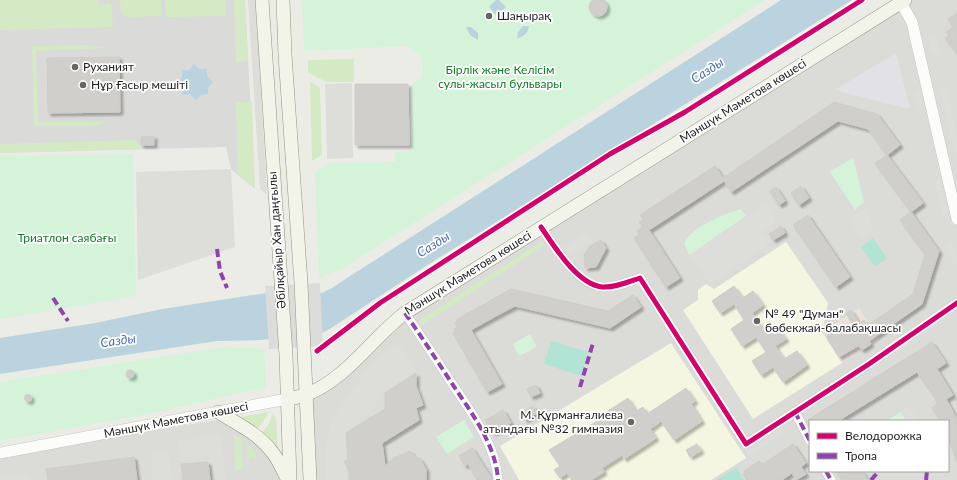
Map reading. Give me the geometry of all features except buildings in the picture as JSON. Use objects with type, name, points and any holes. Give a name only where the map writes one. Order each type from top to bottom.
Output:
[{"type":"main road","name":"Әбілқайыр Хан даңғылы","points":[[262,0],[269,131],[285,349],[289,480]]},
{"type":"main road","name":"Әбілқайыр Хан даңғылы","points":[[284,0],[285,55],[301,283],[310,480]]},
{"type":"main road","name":"Мәншүк Мәметова көшесі","points":[[287,399],[305,395],[325,384],[345,369],[378,336],[405,313],[902,1]]},
{"type":"main road","points":[[269,131],[278,158],[285,167],[292,170]]},
{"type":"main road","points":[[218,412],[250,432],[264,443],[274,454],[289,480]]},
{"type":"street","points":[[902,1],[912,22],[957,219]]},
{"type":"street","points":[[541,227],[560,255],[586,280],[601,287],[611,286],[640,278],[746,444],[869,364],[957,303]]},
{"type":"street","points":[[405,313],[475,418],[498,468],[498,480]]},
{"type":"street","name":"Мәншүк Мәметова көшесі","points":[[0,453],[287,399]]},
{"type":"street","points":[[795,412],[809,439]]},
{"type":"shaded area","points":[[0,0],[245,0],[255,189],[231,169],[226,147],[0,153]]},
{"type":"shaded area","points":[[248,0],[256,0],[267,195],[260,189]]},
{"type":"shaded area","points":[[905,0],[957,0],[957,480],[310,480],[305,395],[378,336]]},
{"type":"shaded area","points":[[935,35],[940,53],[933,55],[928,37]]},
{"type":"shaded area","points":[[896,53],[910,109],[834,90]]},
{"type":"shaded area","points":[[352,83],[353,158],[327,159],[325,84]]},
{"type":"shaded area","points":[[946,86],[957,137],[957,166],[940,88]]},
{"type":"shaded area","points":[[920,90],[924,109],[918,110],[913,91]]},
{"type":"shaded area","points":[[231,169],[235,247],[138,280],[136,172]]},
{"type":"shaded area","points":[[940,179],[948,217],[943,218],[934,181]]},
{"type":"shaded area","points":[[766,204],[776,222],[762,232],[770,243],[710,284],[689,255]]},
{"type":"shaded area","points":[[866,207],[873,229],[861,238],[848,219]]},
{"type":"shaded area","points":[[587,232],[593,241],[568,257],[562,248]]},
{"type":"shaded area","name":"№ 49 \"Думан\" бөбекжай-балабақшасы","points":[[786,242],[828,303],[822,332],[842,363],[753,419],[683,310],[698,300],[698,290],[706,284],[714,289]]},
{"type":"shaded area","points":[[952,242],[957,259],[957,264],[953,265],[947,245]]},
{"type":"shaded area","points":[[859,308],[879,339],[842,363],[822,332]]},
{"type":"shaded area","points":[[951,310],[954,315],[870,372],[867,367]]},
{"type":"shaded area","name":"М. Құрманғалиева атындағы №32 гимназия","points":[[671,343],[746,458],[711,480],[519,480],[500,446]]},
{"type":"shaded area","points":[[399,344],[416,371],[380,393],[375,410],[345,433],[347,480],[326,480],[326,444],[332,418],[363,375],[386,351]]},
{"type":"shaded area","points":[[908,405],[918,420],[909,420],[902,409]]},
{"type":"shaded area","points":[[217,420],[232,424],[258,439],[284,480],[0,480],[0,456]]},
{"type":"shaded area","points":[[782,425],[786,432],[749,456],[745,449]]},
{"type":"shaded area","points":[[221,436],[226,480],[213,480],[210,457],[180,460],[178,440]]},
{"type":"shaded area","points":[[169,452],[172,480],[153,480],[151,453]]},
{"type":"shaded area","points":[[28,474],[29,480],[0,480],[0,476]]},
{"type":"green space","points":[[0,0],[97,0],[98,5],[111,4],[113,27],[0,30]]},
{"type":"green space","points":[[120,0],[161,0],[161,16],[126,17],[121,13]]},
{"type":"green space","points":[[165,0],[225,0],[226,16],[166,17]]},
{"type":"green space","points":[[234,0],[245,0],[248,60],[236,63]]},
{"type":"green space","name":"Бірлік және Келісім сулы-жасыл бульвары","points":[[302,0],[765,0],[343,268],[319,278],[315,172],[329,163],[395,162],[395,152],[412,151],[412,84],[423,76],[422,56],[407,46],[304,51]]},
{"type":"green space","points":[[87,45],[106,48],[36,51],[38,122],[107,122],[93,126],[34,126],[32,46]]},
{"type":"green space","points":[[354,59],[354,82],[327,82],[308,73],[308,60]]},
{"type":"green space","points":[[310,82],[320,88],[322,155],[312,161]]},
{"type":"green space","points":[[236,102],[252,102],[255,189],[238,173]]},
{"type":"green space","points":[[134,140],[143,149],[0,153],[0,144]]},
{"type":"green space","name":"Триатлон саябағы","points":[[133,154],[136,296],[0,319],[0,156]]},
{"type":"green space","points":[[853,158],[864,202],[855,210],[830,172]]},
{"type":"green space","points":[[741,209],[746,216],[689,255],[684,243],[694,231],[726,214]]},
{"type":"green space","points":[[873,238],[887,258],[875,267],[861,247]]},
{"type":"green space","points":[[541,242],[545,245],[419,327],[421,319]]},
{"type":"green space","points":[[530,334],[537,347],[519,356],[513,344]]},
{"type":"green space","points":[[551,341],[588,352],[581,376],[544,364]]},
{"type":"green space","points":[[224,347],[264,349],[266,387],[148,414],[0,441],[0,382]]},
{"type":"green space","points":[[267,412],[267,416],[258,428],[236,418]]},
{"type":"green space","points":[[901,412],[905,420],[888,420]]},
{"type":"green space","points":[[272,414],[276,418],[278,451],[263,432],[270,422]]},
{"type":"green space","points":[[464,420],[474,437],[447,454],[436,437]]},
{"type":"green space","points":[[234,434],[241,438],[243,467],[241,470],[235,470]]},
{"type":"green space","points":[[247,444],[255,451],[256,461],[251,457],[247,461]]},
{"type":"green space","points":[[736,468],[744,480],[716,480]]},
{"type":"water","points":[[496,0],[499,0],[506,7],[497,16],[489,7]]},
{"type":"water","name":"Сазды","points":[[781,0],[852,0],[429,264],[325,332],[262,340],[217,341],[0,374],[0,338],[95,323],[162,309],[273,292],[322,293]]},
{"type":"water","points":[[523,26],[529,26],[528,31],[524,36],[517,38],[518,32]]},
{"type":"water","points":[[466,27],[471,27],[478,33],[478,40],[470,35]]},
{"type":"water","points":[[194,64],[199,69],[207,69],[207,76],[213,82],[208,87],[208,94],[201,95],[196,100],[190,94],[183,95],[182,88],[177,83],[182,78],[182,70],[189,70]]},
{"type":"pier","points":[[320,283],[323,346],[269,349],[265,286]]},
{"type":"marked path","points":[[217,249],[220,271],[227,288]]},
{"type":"marked path","points":[[53,298],[68,321]]},
{"type":"marked path","points":[[405,313],[481,428],[492,454],[498,480]]},
{"type":"marked path","points":[[580,387],[593,343]]},
{"type":"marked path","points":[[795,412],[809,439]]},
{"type":"marked path","points":[[827,472],[831,480]]},
{"type":"marked path","points":[[871,480],[878,472]]},
{"type":"marked path","points":[[926,480],[927,472]]},
{"type":"cycle path","points":[[317,351],[380,303],[610,154],[685,112],[862,0]]},
{"type":"cycle path","points":[[541,227],[552,244],[575,272],[593,284],[602,287],[611,287],[640,278],[746,444],[869,364],[957,303]]},
{"type":"place","name":"Шаңырақ","points":[[489,16]]},
{"type":"place","name":"Руханият","points":[[75,67]]},
{"type":"place","name":"Нұр Ғасыр мешіті","points":[[83,85]]},
{"type":"place","name":"№ 49 \"Думан\" бөбекжай-балабақшасы","points":[[757,321]]},
{"type":"place","name":"М. Құрманғалиева атындағы №32 гимназия","points":[[631,422]]}]
